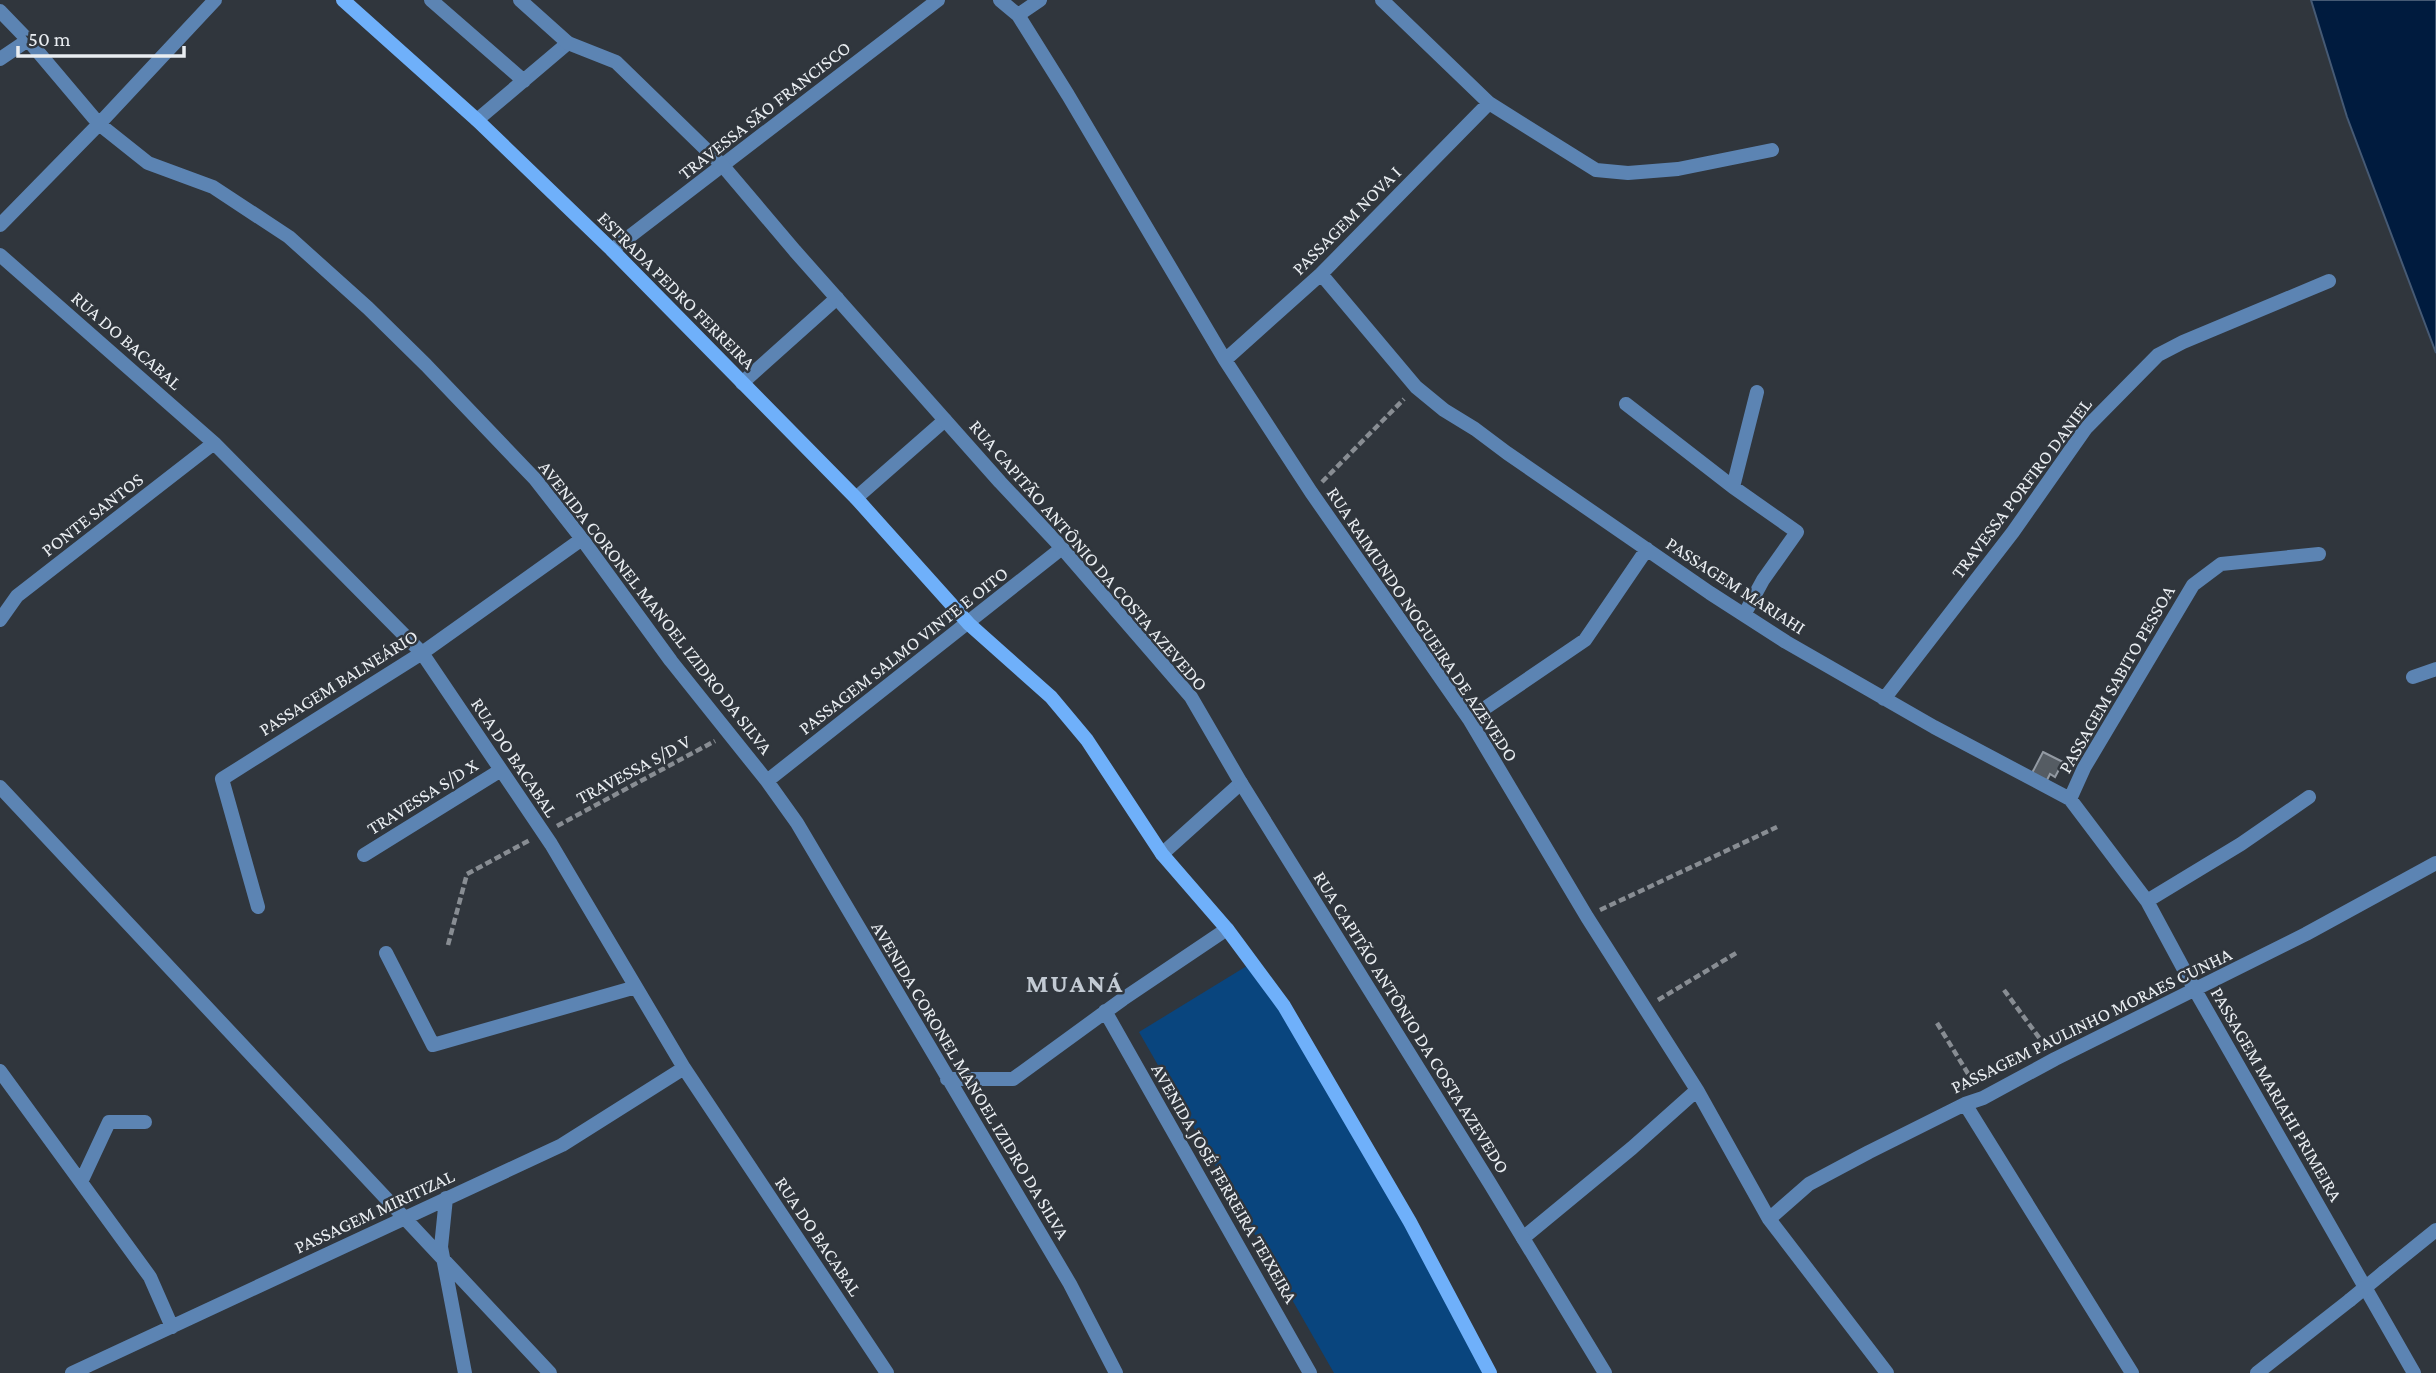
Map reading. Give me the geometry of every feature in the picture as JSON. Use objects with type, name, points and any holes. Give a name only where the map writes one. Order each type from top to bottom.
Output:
[{"type":"main road","name":"ESTRADA PEDRO FERREIRA","points":[[352,3],[612,250],[856,498],[969,624],[1051,697],[1087,740],[1162,854],[1227,929],[1284,1006],[1410,1222],[1490,1373]]},
{"type":"street","points":[[0,225],[215,0]]},
{"type":"street","points":[[431,0],[524,81]]},
{"type":"street","name":"RUA CAPITÃO ANTÔNIO DA COSTA AZEVEDO","points":[[520,0],[568,43],[616,62],[723,166],[1191,697],[1241,783],[1605,1373]]},
{"type":"street","name":"TRAVESSA SÃO FRANCISCO","points":[[612,250],[939,0]]},
{"type":"street","name":"RUA RAIMUNDO NOGUEIRA DE AZEVEDO","points":[[1000,0],[1018,15],[1225,360],[1311,492],[1469,719],[1587,917],[1697,1090],[1769,1219],[1887,1373]]},
{"type":"street","points":[[1018,15],[1040,0]]},
{"type":"street","points":[[1385,2],[1489,103],[1595,170],[1628,173],[1678,169],[1772,150]]},
{"type":"street","name":"AVENIDA CORONEL MANOEL IZIDRO DA SILVA","points":[[0,11],[99,124],[148,163],[213,187],[289,237],[426,365],[535,479],[671,661],[767,781],[797,824],[1070,1284],[1116,1373]]},
{"type":"street","points":[[0,60],[28,40]]},
{"type":"street","points":[[477,120],[568,43]]},
{"type":"street","name":"PASSAGEM NOVA I","points":[[1225,360],[1321,274],[1489,103]]},
{"type":"street","name":"RUA DO BACABAL","points":[[0,255],[214,443],[422,653],[543,833],[684,1068],[887,1373]]},
{"type":"street","name":"PASSAGEM MARIAHI","points":[[1321,274],[1416,387],[1444,410],[1744,614],[1884,699],[2070,799],[2147,901]]},
{"type":"street","name":"TRAVESSA PORFIRO DANIEL","points":[[1884,699],[2012,532],[2086,428],[2158,355],[2329,281]]},
{"type":"street","points":[[742,383],[837,298]]},
{"type":"street","points":[[1733,487],[1757,392]]},
{"type":"street","points":[[1626,404],[1733,487],[1797,532],[1763,580],[1744,614]]},
{"type":"street","points":[[856,498],[945,420]]},
{"type":"street","name":"PONTE SANTOS","points":[[0,620],[17,596],[214,443]]},
{"type":"street","name":"PASSAGEM BALNEÁRIO","points":[[258,907],[222,779],[422,653],[582,539]]},
{"type":"street","name":"PASSAGEM SALMO VINTE E OITO","points":[[767,781],[1062,548]]},
{"type":"street","points":[[1469,719],[1585,640],[1647,549]]},
{"type":"street","name":"PASSAGEM SABITO PESSOA","points":[[2070,799],[2084,768],[2193,584],[2221,564],[2319,554]]},
{"type":"street","points":[[2413,677],[2436,669]]},
{"type":"street","name":"TRAVESSA S/D X","points":[[364,855],[501,770]]},
{"type":"street","points":[[1162,854],[1241,783]]},
{"type":"street","points":[[0,787],[550,1373]]},
{"type":"street","points":[[2147,901],[2241,844],[2309,797]]},
{"type":"street","name":"PASSAGEM PAULINHO MORAES CUNHA","points":[[1769,1219],[1809,1184],[2306,934],[2436,863]]},
{"type":"street","name":"PASSAGEM MARIAHI PRIMEIRA","points":[[2147,901],[2414,1373]]},
{"type":"street","points":[[947,1079],[1013,1079],[1227,929]]},
{"type":"street","points":[[386,953],[433,1045],[636,987]]},
{"type":"street","name":"AVENIDA JOSÉ FERREIRA TEIXEIRA","points":[[1105,1012],[1310,1373]]},
{"type":"street","name":"PASSAGEM MIRITIZAL","points":[[72,1373],[562,1145],[684,1068]]},
{"type":"street","points":[[0,1071],[150,1278],[172,1327]]},
{"type":"street","points":[[1524,1238],[1697,1090]]},
{"type":"street","points":[[1965,1104],[2132,1373]]},
{"type":"street","points":[[81,1182],[109,1122],[145,1122]]},
{"type":"street","points":[[446,1198],[441,1247],[466,1373]]},
{"type":"street","points":[[2257,1373],[2436,1230]]},
{"type":"path","points":[[1311,492],[1416,387]]},
{"type":"path","name":"TRAVESSA S/D V","points":[[448,945],[467,874],[729,734]]},
{"type":"path","points":[[1587,917],[1777,827]]},
{"type":"path","points":[[1645,1008],[1738,951]]},
{"type":"path","points":[[2004,990],[2055,1059]]},
{"type":"path","points":[[1937,1023],[1983,1098]]},
{"type":"shaded area","points":[[2311,0],[2436,0],[2436,353],[2347,117]]},
{"type":"shaded area","points":[[1250,964],[1402,1206],[1490,1373],[1334,1373],[1139,1032]]},
{"type":"building","points":[[2043,752],[2063,762],[2055,777],[2050,774],[2045,784],[2031,775]]},
{"type":"district","name":"MUANÁ","points":[[1075,983]]}]
